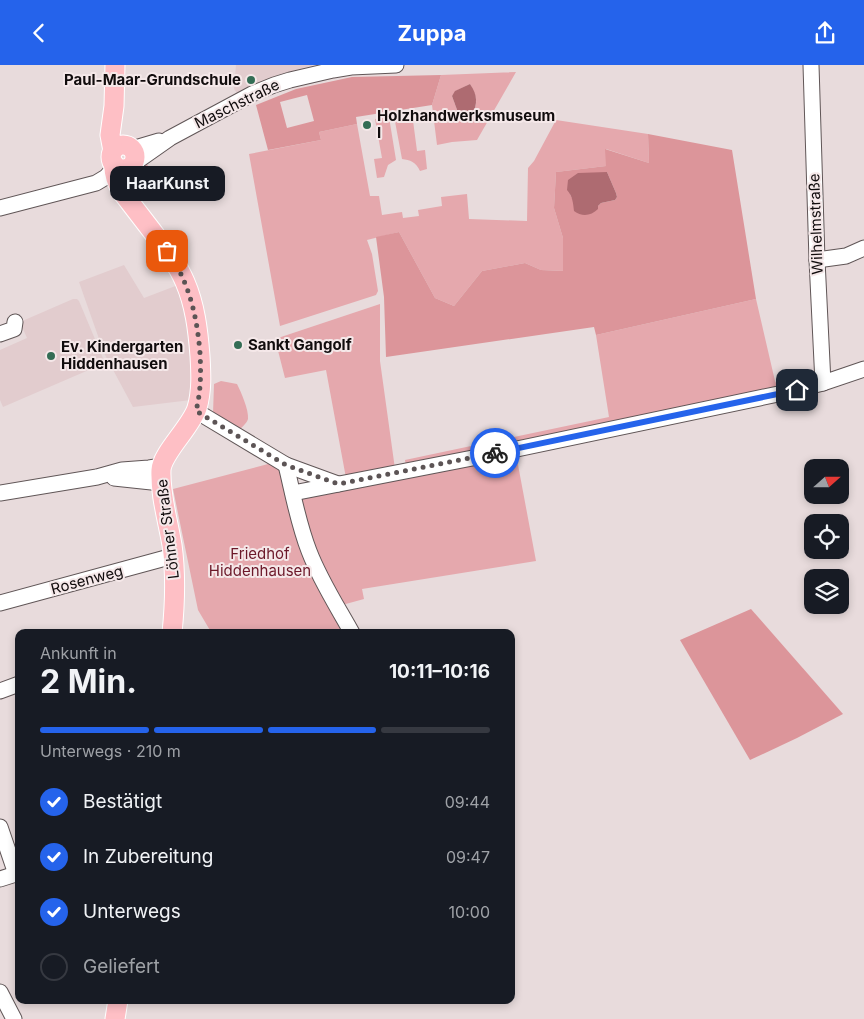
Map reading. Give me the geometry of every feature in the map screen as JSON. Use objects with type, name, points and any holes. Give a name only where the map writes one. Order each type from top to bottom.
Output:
[{"type":"main road","name":"Löhner Straße","points":[[115,65],[114,106],[116,134],[125,181],[138,212],[174,260],[185,281],[192,301],[199,336],[200,397],[196,411],[162,474],[175,581],[172,629]]},
{"type":"main road","points":[[115,1019],[117,1004]]},
{"type":"street","name":"Maschstraße","points":[[0,209],[96,183],[106,177],[122,159],[170,138],[252,94],[274,85],[334,69],[396,65]]},
{"type":"street","name":"Wilhelmstraße","points":[[811,65],[823,383]]},
{"type":"street","points":[[817,260],[846,256],[864,248]]},
{"type":"street","points":[[0,334],[14,329],[15,321]]},
{"type":"street","points":[[292,493],[764,397],[823,383],[864,369]]},
{"type":"street","points":[[196,411],[286,465],[338,484]]},
{"type":"street","points":[[286,465],[299,523],[308,550],[321,579],[350,629]]},
{"type":"street","points":[[0,493],[97,477],[148,482],[162,474]]},
{"type":"street","name":"Rosenweg","points":[[0,603],[173,556]]},
{"type":"street","points":[[0,691],[15,685]]},
{"type":"street","points":[[0,827],[15,868]]},
{"type":"street","points":[[0,879],[15,875]]},
{"type":"street","points":[[0,992],[14,1019]]},
{"type":"shaded area","name":"Paul-Maar-Grundschule","points":[[236,65],[314,65],[279,75],[237,93],[234,89]]},
{"type":"shaded area","points":[[441,75],[432,105],[356,117],[357,124],[319,132],[321,140],[268,150],[256,105],[296,89],[352,77]],"holes":[[[307,95],[314,121],[287,128],[280,102]]]},
{"type":"shaded area","points":[[470,84],[476,96],[476,103],[473,116],[467,120],[460,118],[452,96],[455,91]]},
{"type":"shaded area","points":[[648,134],[732,150],[756,299],[596,335],[594,327],[386,357],[384,297],[376,237],[399,232],[435,298],[454,306],[482,271],[525,263],[541,270],[563,271],[563,238],[554,208],[556,172],[606,166],[605,149],[649,163]],"holes":[[[607,172],[617,197],[615,200],[601,203],[598,206],[573,200],[570,194]]]},
{"type":"shaded area","points":[[607,172],[616,193],[617,197],[615,200],[601,203],[598,209],[589,214],[583,215],[574,211],[572,198],[567,190],[568,180],[578,173]]},
{"type":"shaded area","points":[[124,265],[144,298],[178,285],[189,331],[193,377],[191,400],[133,407],[104,353],[79,282]]},
{"type":"shaded area","name":"Ev. Kindergarten Hiddenhausen","points":[[73,299],[79,301],[105,363],[3,407],[0,400],[0,350],[27,338],[20,322]]},
{"type":"shaded area","points":[[751,609],[843,714],[750,760],[680,640]]},
{"type":"green space","points":[[516,72],[477,140],[437,145],[432,105],[441,75]],"holes":[[[470,84],[476,103],[473,116],[460,118],[452,96],[456,91]]]},
{"type":"green space","points":[[412,113],[417,151],[425,150],[427,169],[420,171],[417,165],[402,159],[394,116]]},
{"type":"green space","points":[[389,117],[396,160],[388,165],[384,177],[377,178],[374,159],[382,158],[375,119]]},
{"type":"green space","points":[[556,120],[648,134],[649,163],[606,149],[606,166],[556,172],[554,208],[563,238],[564,271],[541,270],[525,263],[482,271],[454,306],[435,298],[399,232],[367,240],[372,254],[378,291],[376,295],[280,326],[249,154],[321,140],[319,132],[357,124],[370,196],[379,196],[382,215],[402,212],[403,218],[419,216],[418,210],[442,206],[441,197],[467,194],[469,219],[527,221],[528,168],[534,161]]},
{"type":"green space","points":[[147,164],[160,193],[141,201],[132,183],[134,177]]},
{"type":"green space","points":[[756,299],[778,387],[516,441],[406,467],[405,460],[609,417],[596,335]]},
{"type":"green space","points":[[380,304],[380,361],[395,469],[346,478],[326,370],[285,378],[275,339]]},
{"type":"green space","points":[[221,381],[237,384],[244,401],[248,419],[238,431],[213,414],[214,384]]},
{"type":"green space","name":"Friedhof Hiddenhausen","points":[[516,454],[536,561],[362,589],[364,599],[342,605],[347,629],[209,629],[198,610],[173,489],[268,464],[282,472],[289,498]]},
{"type":"way so far","points":[[167,251],[185,281],[197,323],[201,384],[196,411],[286,465],[338,484],[495,453]]},
{"type":"place","name":"Paul-Maar-Grundschule","points":[[251,80]]},
{"type":"place","name":"Holzhandwerksmuseum I","points":[[367,125]]},
{"type":"place","name":"HaarKunst","points":[[167,251]]},
{"type":"place","name":"Sankt Gangolf","points":[[238,345]]},
{"type":"place","name":"Ev. Kindergarten Hiddenhausen","points":[[51,356]]},
{"type":"route","points":[[495,453],[797,390]]}]
